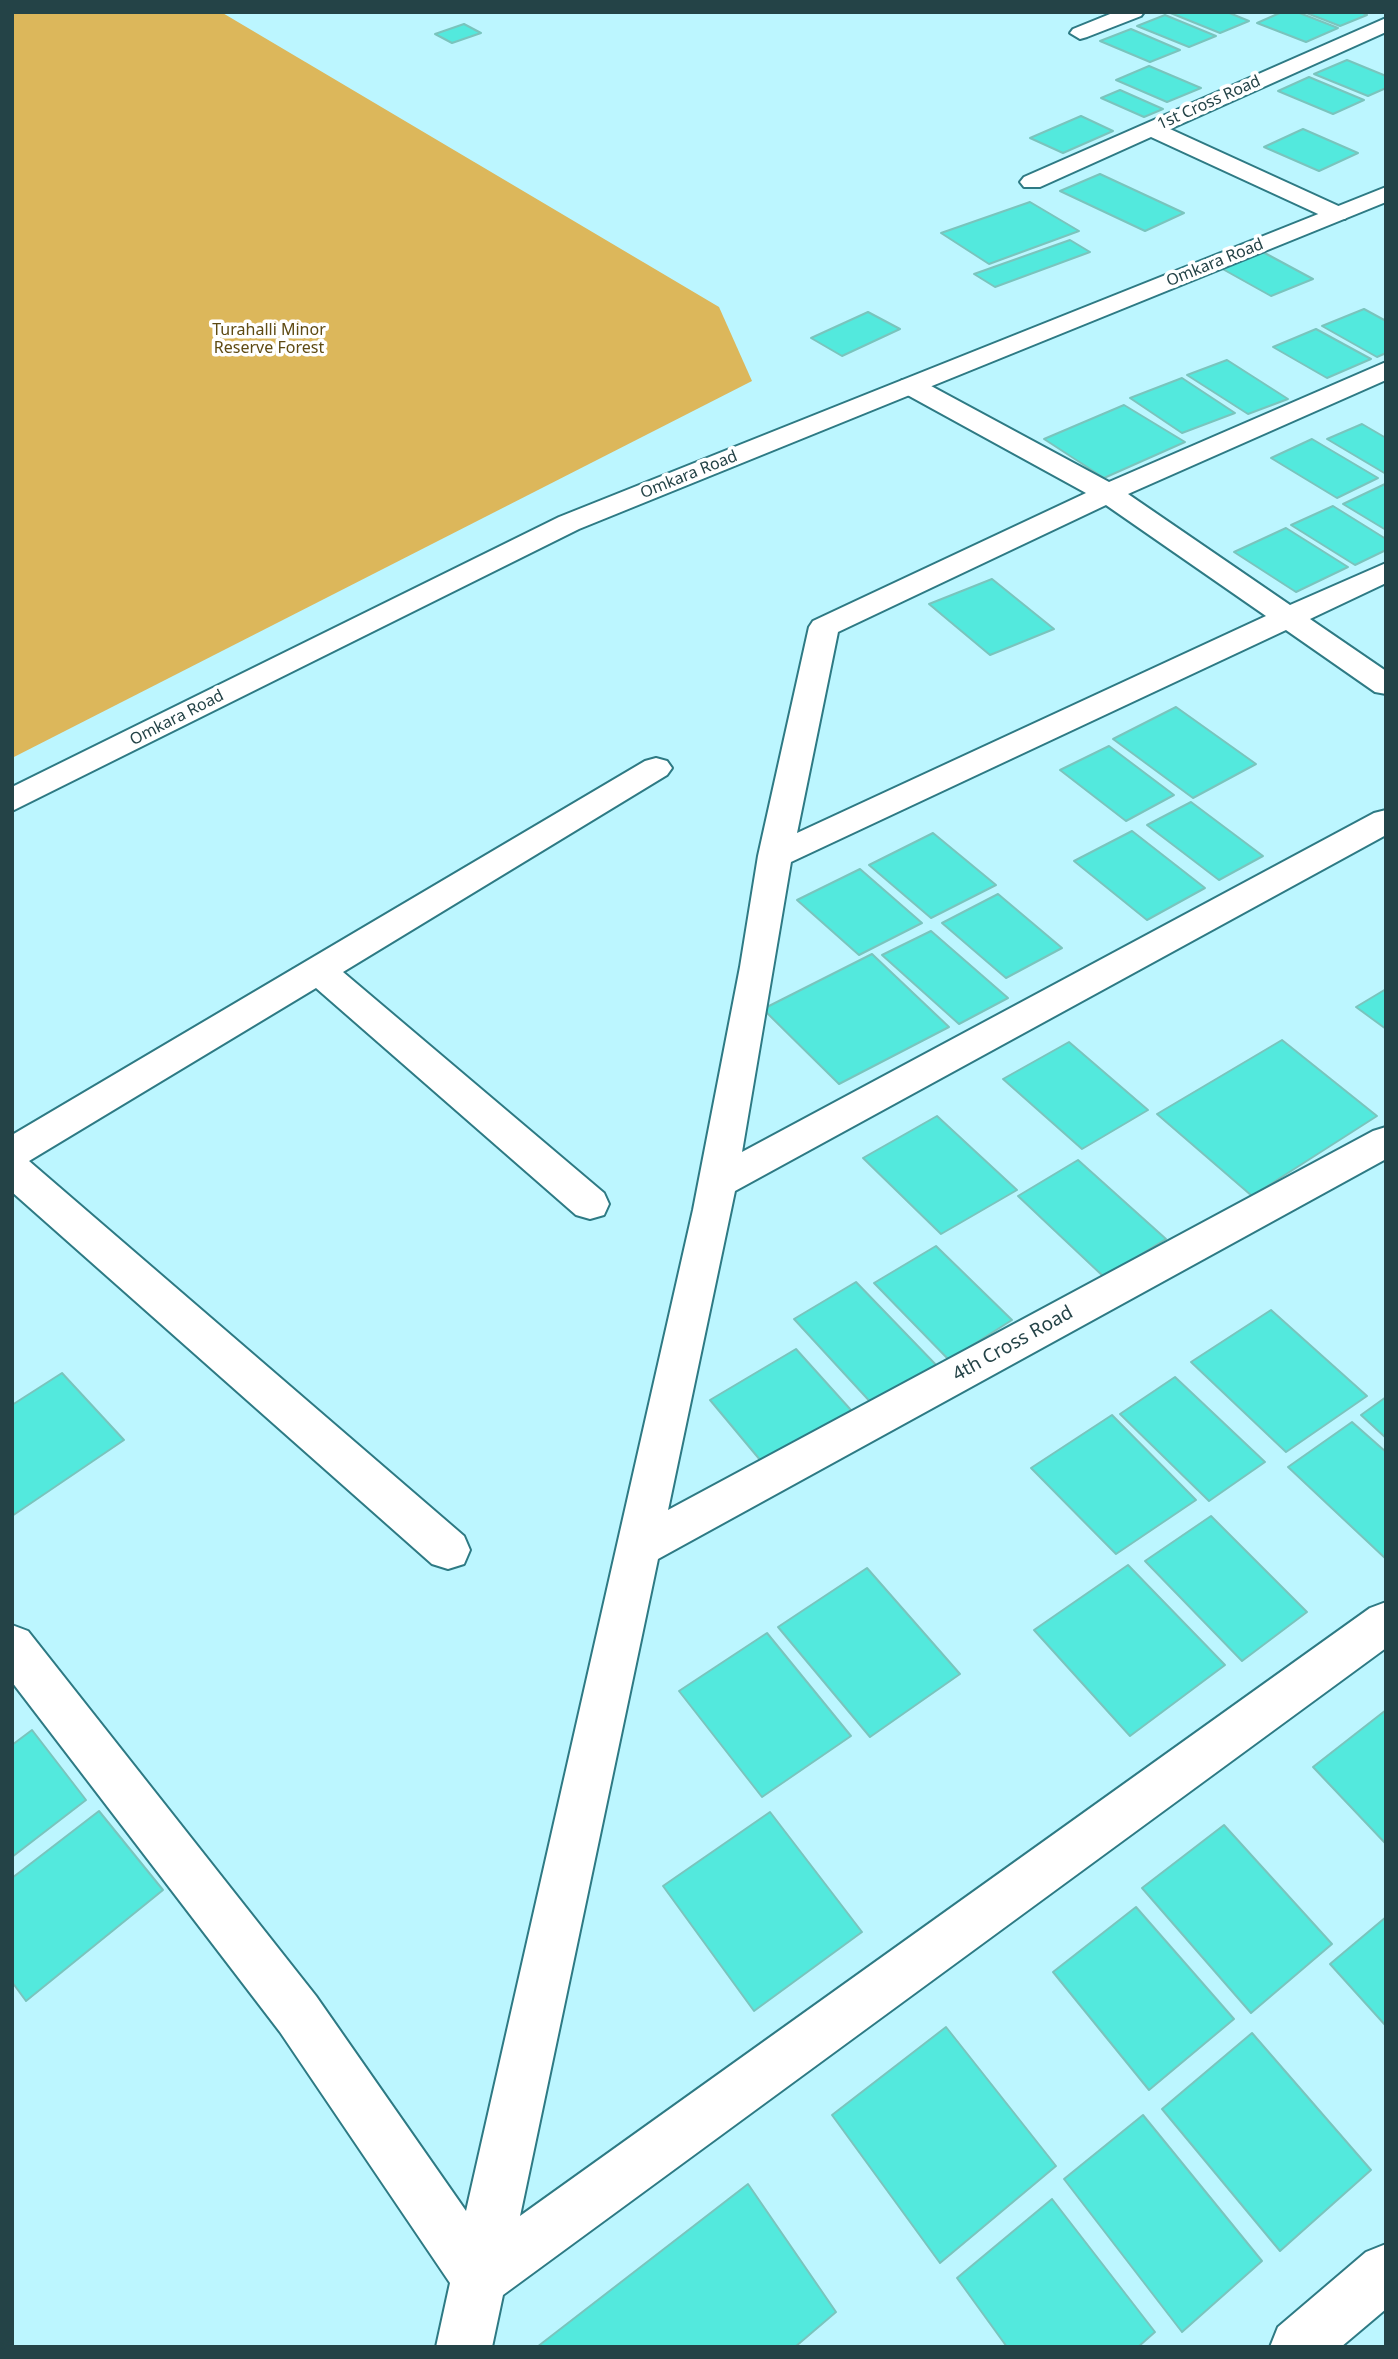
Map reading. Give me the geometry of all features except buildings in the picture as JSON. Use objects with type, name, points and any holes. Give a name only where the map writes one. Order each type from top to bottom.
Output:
[{"type":"street","points":[[1080,33],[1134,12]]},
{"type":"street","name":"1st Cross Road","points":[[1032,182],[1386,24]]},
{"type":"street","points":[[1152,129],[1337,214]]},
{"type":"street","name":"Omkara Road","points":[[12,800],[569,523],[1386,194]]},
{"type":"street","points":[[464,2347],[717,1183],[775,856],[824,626],[1108,493],[1386,370]]},
{"type":"street","points":[[911,386],[1108,493],[1386,685]]},
{"type":"street","points":[[775,856],[1386,572]]},
{"type":"street","points":[[12,1153],[656,768]]},
{"type":"street","points":[[717,1183],[1386,821]]},
{"type":"street","points":[[318,970],[590,1204]]},
{"type":"street","name":"4th Cross Road","points":[[640,1547],[1386,1141]]},
{"type":"street","points":[[12,1169],[448,1550]]},
{"type":"street","points":[[480,2278],[1386,1622]]},
{"type":"street","points":[[12,1646],[298,2014],[480,2278]]},
{"type":"street","points":[[1298,2347],[1386,2272]]},
{"type":"green space","name":"Turahalli Minor Reserve Forest","points":[[12,12],[221,12],[719,307],[752,381],[12,758]]}]
